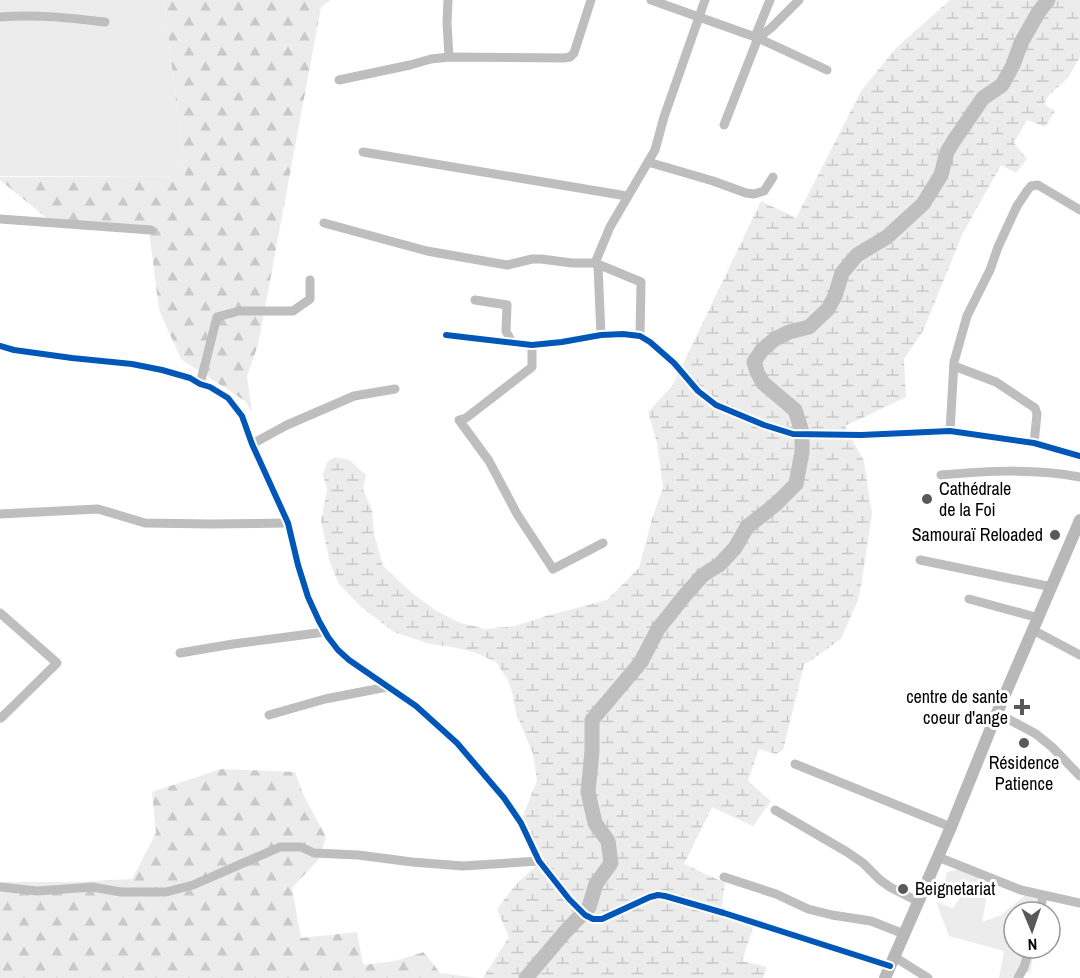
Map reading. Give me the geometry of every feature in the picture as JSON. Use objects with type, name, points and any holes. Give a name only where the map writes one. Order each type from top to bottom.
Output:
[{"type":"main road","points":[[885,978],[1080,520]]},
{"type":"street","points":[[448,0],[449,57]]},
{"type":"street","points":[[339,80],[449,57],[570,57],[574,53],[591,0]]},
{"type":"street","points":[[651,0],[757,38],[827,70]]},
{"type":"street","points":[[595,263],[610,227],[655,150],[664,117],[705,0]]},
{"type":"street","points":[[724,125],[770,0]]},
{"type":"street","points":[[757,38],[771,28],[799,0]]},
{"type":"street","points":[[0,17],[66,18],[105,22]]},
{"type":"street","points":[[363,152],[627,196]]},
{"type":"street","points":[[648,162],[713,181],[746,194],[764,190],[773,177]]},
{"type":"street","points":[[951,431],[954,366],[967,316],[990,270],[1017,206],[1031,186],[1038,185],[1080,210]]},
{"type":"street","points":[[0,219],[151,230]]},
{"type":"street","points":[[324,223],[427,251],[507,265],[532,259],[595,263],[641,282],[640,336]]},
{"type":"street","points":[[595,263],[598,267],[601,335]]},
{"type":"street","points":[[200,384],[217,317],[239,311],[293,311],[310,299],[310,280]]},
{"type":"street","points":[[475,300],[507,305],[506,331],[513,343]]},
{"type":"street","points":[[446,335],[532,345],[601,335],[640,336],[674,363],[698,391],[716,405],[793,434],[861,435],[951,431],[1034,443],[1080,456]]},
{"type":"street","points":[[532,345],[532,367],[466,418],[459,420],[489,461],[517,514],[553,569],[603,543]]},
{"type":"street","points":[[0,346],[14,350],[162,370],[190,378],[228,398],[242,416],[252,444],[288,523],[308,597],[326,632],[349,660],[416,706],[443,729],[504,798],[521,823],[539,861],[569,899],[585,915],[593,919],[602,919],[650,897],[665,896],[892,961],[928,978]]},
{"type":"street","points":[[954,366],[996,382],[1035,408],[1037,414],[1034,443]]},
{"type":"street","points":[[252,444],[287,425],[354,396],[395,389]]},
{"type":"street","points":[[941,475],[993,471],[1041,472],[1080,477]]},
{"type":"street","points":[[0,514],[98,509],[145,523],[288,523]]},
{"type":"street","points":[[920,560],[1052,587]]},
{"type":"street","points":[[969,599],[1039,618]]},
{"type":"street","points":[[0,613],[57,663],[0,717]]},
{"type":"street","points":[[1033,630],[1080,655]]},
{"type":"street","points":[[180,653],[326,632]]},
{"type":"street","points":[[269,715],[325,699],[387,687]]},
{"type":"street","points":[[997,713],[1036,734],[1080,776]]},
{"type":"street","points":[[795,764],[951,827]]},
{"type":"street","points":[[775,810],[847,852],[890,887],[919,902]]},
{"type":"street","points":[[0,888],[37,891],[92,887],[122,892],[166,892],[193,885],[280,847],[301,846],[314,852],[463,866],[539,861]]},
{"type":"street","points":[[938,857],[1011,886],[1043,896],[1080,903]]},
{"type":"street","points":[[724,877],[776,894],[808,909],[871,921],[904,934]]},
{"type":"street","points":[[1042,900],[1043,896]]},
{"type":"street","points":[[1018,978],[1026,960]]},
{"type":"green space","points":[[0,0],[164,0],[185,176],[0,176]]},
{"type":"green space","points":[[164,0],[331,0],[321,7],[258,345],[247,376],[252,412],[245,401],[181,359],[159,310],[149,230],[54,224],[0,180],[0,177],[185,176]]},
{"type":"green space","points":[[950,0],[1080,0],[1080,57],[1068,78],[1049,95],[1044,104],[1055,111],[1045,127],[1027,120],[1014,143],[1027,159],[1016,173],[1001,165],[963,233],[923,331],[904,359],[906,397],[845,426],[864,461],[872,514],[861,586],[858,600],[841,639],[804,665],[783,750],[776,754],[759,749],[748,781],[771,801],[753,826],[712,807],[684,864],[725,883],[721,913],[755,922],[742,961],[767,967],[763,978],[483,978],[509,937],[497,909],[517,883],[544,859],[522,818],[537,781],[533,754],[516,713],[508,680],[496,662],[474,652],[430,644],[394,632],[360,606],[339,584],[330,563],[321,521],[327,490],[323,474],[327,462],[335,457],[349,460],[366,475],[363,489],[372,510],[374,534],[383,566],[412,593],[435,610],[458,622],[485,629],[515,626],[607,600],[639,568],[663,487],[657,443],[648,412],[673,385],[761,201],[796,218],[861,91],[896,48]]},
{"type":"green space","points":[[221,769],[295,772],[303,794],[326,837],[319,859],[292,888],[301,938],[357,932],[363,965],[395,961],[424,952],[440,973],[479,978],[0,978],[0,882],[132,879],[156,833],[152,792]]},
{"type":"green space","points":[[966,868],[990,878],[982,922],[1002,914],[1002,950],[949,936],[936,902],[953,908],[964,892],[945,882],[947,872]]},
{"type":"green space","points":[[1028,893],[1040,900],[1019,900]]},
{"type":"green space","points":[[1002,960],[1032,960],[1030,972],[1014,975],[1013,978],[999,978]]},
{"type":"waterway","points":[[802,432],[795,410],[763,383],[754,362],[762,350],[775,339],[789,332],[809,327],[828,309],[835,296],[842,273],[857,255],[887,237],[923,204],[941,175],[947,152],[953,142],[983,98],[1002,85],[1021,43],[1048,0]]},
{"type":"waterway","points":[[526,978],[589,907],[596,884],[611,863],[608,841],[595,823],[588,792],[592,720],[641,662],[658,629],[686,594],[703,575],[719,565],[735,548],[747,527],[776,504],[796,484],[802,452],[802,437]]},
{"type":"cycle path","points":[[446,335],[532,345],[601,335],[640,336],[674,363],[698,391],[716,405],[793,434],[861,435],[950,431],[1034,443],[1080,456]]},
{"type":"cycle path","points":[[0,346],[14,350],[132,364],[162,370],[190,378],[228,398],[242,416],[252,444],[288,523],[308,597],[328,637],[349,660],[416,706],[457,743],[504,798],[521,823],[539,861],[569,899],[585,915],[593,919],[602,919],[650,897],[665,896],[890,966]]},
{"type":"place","name":"Cathédrale de la Foi","points":[[927,499]]},
{"type":"place","name":"Samouraï Reloaded","points":[[1055,535]]},
{"type":"place","name":"centre de sante coeur d'ange","points":[[1022,707]]},
{"type":"place","name":"Résidence Patience","points":[[1024,743]]},
{"type":"place","name":"Beignetariat","points":[[903,889]]}]
